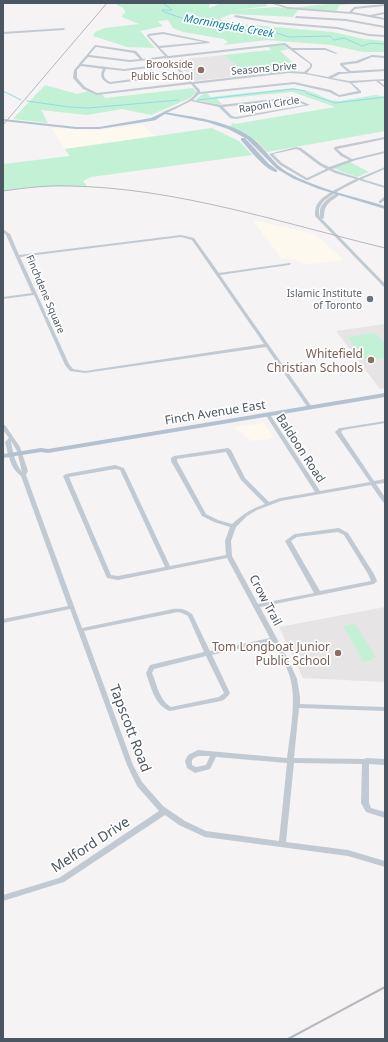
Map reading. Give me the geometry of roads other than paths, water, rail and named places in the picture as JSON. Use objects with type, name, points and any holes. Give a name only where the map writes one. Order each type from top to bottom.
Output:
[{"type":"main road","points":[[3,121],[76,128],[99,128],[151,120],[164,114],[233,130],[250,139],[272,164],[283,171],[309,184],[335,194],[385,209]]},
{"type":"main road","name":"Finch Avenue East","points":[[3,460],[12,457],[44,454],[48,451],[385,395]]},
{"type":"main road","name":"Finch Avenue East","points":[[3,456],[12,457]]},
{"type":"street","points":[[271,3],[279,7],[350,13],[385,19]]},
{"type":"street","points":[[350,13],[353,8],[385,5]]},
{"type":"street","points":[[291,24],[302,10]]},
{"type":"street","points":[[370,16],[385,13]]},
{"type":"street","points":[[236,16],[291,24],[337,28],[383,36],[385,26],[348,20],[296,17]]},
{"type":"street","points":[[3,34],[64,29]]},
{"type":"street","points":[[159,47],[209,42],[163,33],[148,35],[200,93]]},
{"type":"street","points":[[87,56],[123,61],[287,44],[311,64],[311,67],[305,73]]},
{"type":"street","points":[[80,66],[93,48],[99,46],[135,52],[142,59]]},
{"type":"street","points":[[292,49],[325,49],[336,53]]},
{"type":"street","points":[[350,72],[341,64],[357,62],[372,56],[385,57]]},
{"type":"street","points":[[80,66],[124,70],[174,64]]},
{"type":"street","name":"Seasons Drive","points":[[80,66],[76,72],[76,80],[83,87],[95,94],[287,72],[305,73],[351,83],[385,80]]},
{"type":"street","points":[[105,68],[102,72],[103,77],[106,82],[110,83],[157,77],[149,67]]},
{"type":"street","points":[[328,78],[338,73],[385,70]]},
{"type":"street","points":[[377,81],[385,87]]},
{"type":"street","points":[[164,114],[191,100],[200,93],[294,82],[328,90],[339,96],[360,92],[351,83]]},
{"type":"street","name":"Raponi Circle","points":[[191,100],[220,106],[290,98],[308,105],[236,118],[231,117],[220,106]]},
{"type":"street","points":[[351,159],[342,155],[336,148],[385,138]]},
{"type":"street","points":[[385,152],[351,159],[328,168],[307,179],[281,164],[271,154],[300,149],[328,168],[360,180],[385,187]]},
{"type":"street","points":[[385,168],[335,194],[326,202],[322,209],[322,218],[385,286]]},
{"type":"street","points":[[385,198],[380,202],[385,203]]},
{"type":"street","points":[[3,230],[8,234],[18,256]]},
{"type":"street","name":"Finchdene Square","points":[[267,345],[85,372],[69,369],[18,256],[181,236],[194,239],[310,407]]},
{"type":"street","points":[[218,274],[289,264]]},
{"type":"street","points":[[3,298],[35,294]]},
{"type":"street","name":"Baldoon Road","points":[[267,414],[318,493]]},
{"type":"street","points":[[385,422],[341,429],[338,432],[385,502]]},
{"type":"street","name":"Tapscott Road","points":[[3,426],[10,439],[14,441],[20,456],[25,471],[23,475],[130,765],[139,784],[165,811],[182,823],[205,834],[348,853],[385,864]]},
{"type":"street","name":"Tapscott Road","points":[[10,439],[8,442],[17,471],[23,475]]},
{"type":"street","points":[[233,526],[216,521],[204,515],[174,461],[174,458],[228,450],[243,479],[267,503]]},
{"type":"street","points":[[168,567],[122,469],[115,467],[66,476],[108,577],[118,578],[229,556],[228,541],[233,526],[245,515],[267,503],[385,481]]},
{"type":"street","points":[[256,606],[367,586],[374,581],[346,534],[339,530],[295,536],[288,541],[318,594]]},
{"type":"street","name":"Crow Trail","points":[[229,556],[294,679],[296,706],[282,844]]},
{"type":"street","points":[[3,621],[72,607]]},
{"type":"street","points":[[81,630],[182,610],[190,615],[209,653],[227,690],[226,696],[221,699],[175,709],[166,708],[149,674],[150,669],[160,664],[209,653],[274,639]]},
{"type":"street","points":[[296,706],[385,709]]},
{"type":"street","points":[[214,755],[291,761],[385,762]]},
{"type":"street","points":[[366,761],[365,803],[369,810],[385,815]]},
{"type":"street","name":"Melford Drive","points":[[3,898],[61,880],[165,811]]},
{"type":"waterway","name":"Morningside Creek","points":[[163,3],[172,10],[162,10],[164,12],[194,22],[243,30],[270,31],[289,37],[330,36],[334,40],[344,38],[362,46],[371,43],[385,44]]},
{"type":"waterway","points":[[198,100],[293,89],[306,91],[306,93],[335,103],[385,97]]},
{"type":"waterway","points":[[3,91],[21,100]]},
{"type":"waterway","points":[[27,101],[88,108],[179,100]]},
{"type":"railway","points":[[3,125],[107,3]]},
{"type":"railway","points":[[3,191],[61,186],[110,188],[150,193],[229,208],[385,248]]},
{"type":"railway","points":[[288,1039],[385,987]]},
{"type":"place","name":"Brookside Public School","points":[[201,70]]},
{"type":"place","name":"Islamic Institute of Toronto","points":[[370,299]]},
{"type":"place","name":"Whitefield Christian Schools","points":[[371,360]]},
{"type":"place","name":"Tom Longboat Junior Public School","points":[[338,653]]}]
